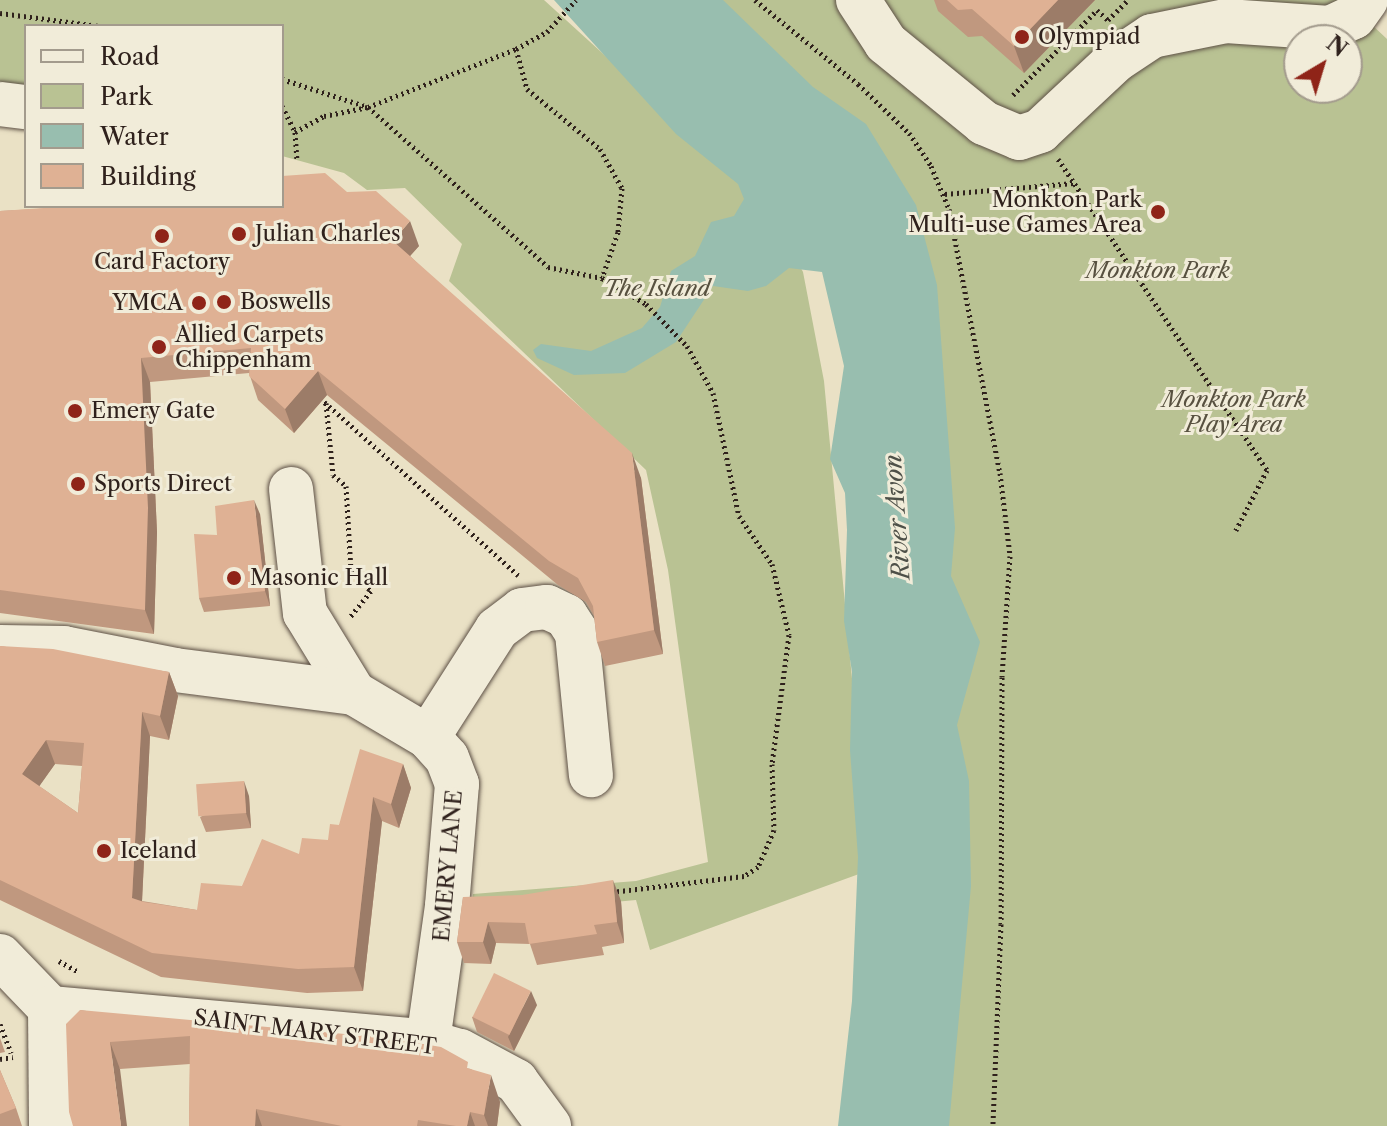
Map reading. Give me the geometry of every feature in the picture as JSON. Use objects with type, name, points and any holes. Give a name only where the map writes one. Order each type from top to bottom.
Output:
[{"type":"street","points":[[858,0],[880,36],[984,123],[1011,137],[1040,131],[1116,60],[1152,36],[1226,21],[1330,28],[1354,17],[1366,0]]},
{"type":"street","points":[[0,104],[24,107]]},
{"type":"street","name":"EMERY LANE","points":[[291,489],[311,628],[354,693]]},
{"type":"street","points":[[428,737],[511,616],[535,606],[558,610],[577,633],[591,775]]},
{"type":"street","name":"EMERY LANE","points":[[0,647],[64,648],[175,670],[354,693],[428,737],[447,758],[457,784],[428,1042]]},
{"type":"street","points":[[0,956],[50,1008],[51,1126]]},
{"type":"street","name":"SAINT MARY STREET","points":[[50,1008],[428,1042],[460,1051],[516,1081],[549,1126]]},
{"type":"path","points":[[295,132],[324,116],[368,107],[516,49],[547,32],[576,0]]},
{"type":"path","points":[[755,0],[881,104],[919,147],[945,194],[1000,473],[1010,556],[1002,677],[993,1126]]},
{"type":"path","points":[[984,123],[1097,10],[1108,20],[1128,0]]},
{"type":"path","points":[[0,13],[84,24]]},
{"type":"path","points":[[516,49],[527,89],[600,149],[619,182],[618,232],[602,278]]},
{"type":"path","points":[[284,80],[368,107],[548,267],[602,278],[646,304],[687,346],[713,393],[739,516],[772,564],[782,593],[790,661],[772,764],[774,830],[758,867],[744,876],[604,893]]},
{"type":"path","points":[[284,110],[295,132],[297,161]]},
{"type":"path","points":[[1040,131],[1267,470],[1236,530]]},
{"type":"path","points":[[945,194],[1074,183]]},
{"type":"path","points":[[317,395],[558,610]]},
{"type":"path","points":[[311,628],[349,618],[371,591],[351,571],[346,486],[333,475],[326,403]]},
{"type":"path","points":[[55,959],[89,976]]},
{"type":"path","points":[[0,1059],[13,1057]]},
{"type":"green space","name":"The Island","points":[[0,0],[544,0],[767,203],[803,272],[824,381],[862,785],[859,874],[650,950],[636,900],[471,915],[473,894],[636,881],[708,862],[668,570],[646,470],[449,281],[462,244],[405,188],[367,190],[344,173],[284,157],[284,24],[24,24],[24,103],[0,99]]},
{"type":"green space","name":"Monkton Park","points":[[713,0],[1365,0],[1371,24],[1387,39],[1387,1126],[925,1126],[946,537]]},
{"type":"water","name":"River Avon","points":[[554,0],[723,0],[813,87],[866,124],[916,205],[937,285],[955,528],[951,576],[980,642],[957,725],[969,781],[971,886],[949,1126],[838,1126],[852,1001],[858,857],[850,750],[852,672],[844,621],[845,493],[830,459],[844,366],[822,272],[789,268],[766,286],[748,291],[713,286],[676,342],[625,373],[574,375],[537,358],[533,350],[541,344],[591,351],[642,328],[660,307],[671,271],[695,256],[711,222],[734,216],[744,199],[738,184],[676,134]]},
{"type":"building","points":[[947,0],[1058,0],[1014,46],[972,9],[958,10]]},
{"type":"building","name":"Emery Gate","points":[[325,173],[347,192],[376,191],[410,221],[393,241],[632,453],[654,630],[597,642],[593,606],[578,578],[549,561],[318,371],[285,409],[249,376],[251,348],[141,358],[148,508],[145,610],[0,590],[0,211],[44,208],[284,208],[284,176]]},
{"type":"building","name":"Masonic Hall","points":[[254,500],[265,591],[199,598],[194,534],[217,535],[215,506]]},
{"type":"building","points":[[0,646],[53,649],[169,672],[160,716],[142,712],[132,898],[144,902],[197,910],[201,883],[242,886],[262,839],[299,854],[302,838],[328,840],[330,824],[339,825],[360,749],[403,764],[391,804],[373,797],[354,967],[298,969],[152,953],[0,880]],"holes":[[[46,740],[84,743],[78,813],[22,774]]]},
{"type":"building","points":[[244,781],[246,813],[198,816],[196,784]]},
{"type":"building","points":[[613,880],[617,922],[594,925],[597,934],[529,944],[525,923],[488,922],[483,942],[457,942],[463,897],[522,895]]},
{"type":"building","points":[[494,973],[531,991],[509,1035],[473,1017]]},
{"type":"building","points":[[80,1010],[389,1038],[441,1047],[468,1062],[467,1068],[491,1075],[484,1115],[470,1112],[467,1126],[418,1120],[417,1126],[342,1126],[256,1109],[255,1126],[189,1126],[190,1036],[110,1042],[121,1126],[73,1126],[69,1112],[66,1024]]},
{"type":"building","points":[[0,1070],[16,1108],[0,1114]]},
{"type":"place","name":"Olympiad","points":[[1022,37]]},
{"type":"place","name":"Monkton Park Multi-use Games Area","points":[[1158,212]]},
{"type":"place","name":"Julian Charles","points":[[239,234]]},
{"type":"place","name":"Card Factory","points":[[162,236]]},
{"type":"place","name":"Boswells","points":[[224,302]]},
{"type":"place","name":"YMCA","points":[[199,303]]},
{"type":"place","name":"Allied Carpets Chippenham","points":[[159,347]]},
{"type":"place","name":"Emery Gate","points":[[75,411]]},
{"type":"place","name":"Sports Direct","points":[[78,484]]},
{"type":"place","name":"Masonic Hall","points":[[234,578]]},
{"type":"place","name":"Iceland","points":[[104,851]]},
{"type":"park label","name":"Monkton Park Play Area","points":[[1234,412]]}]
